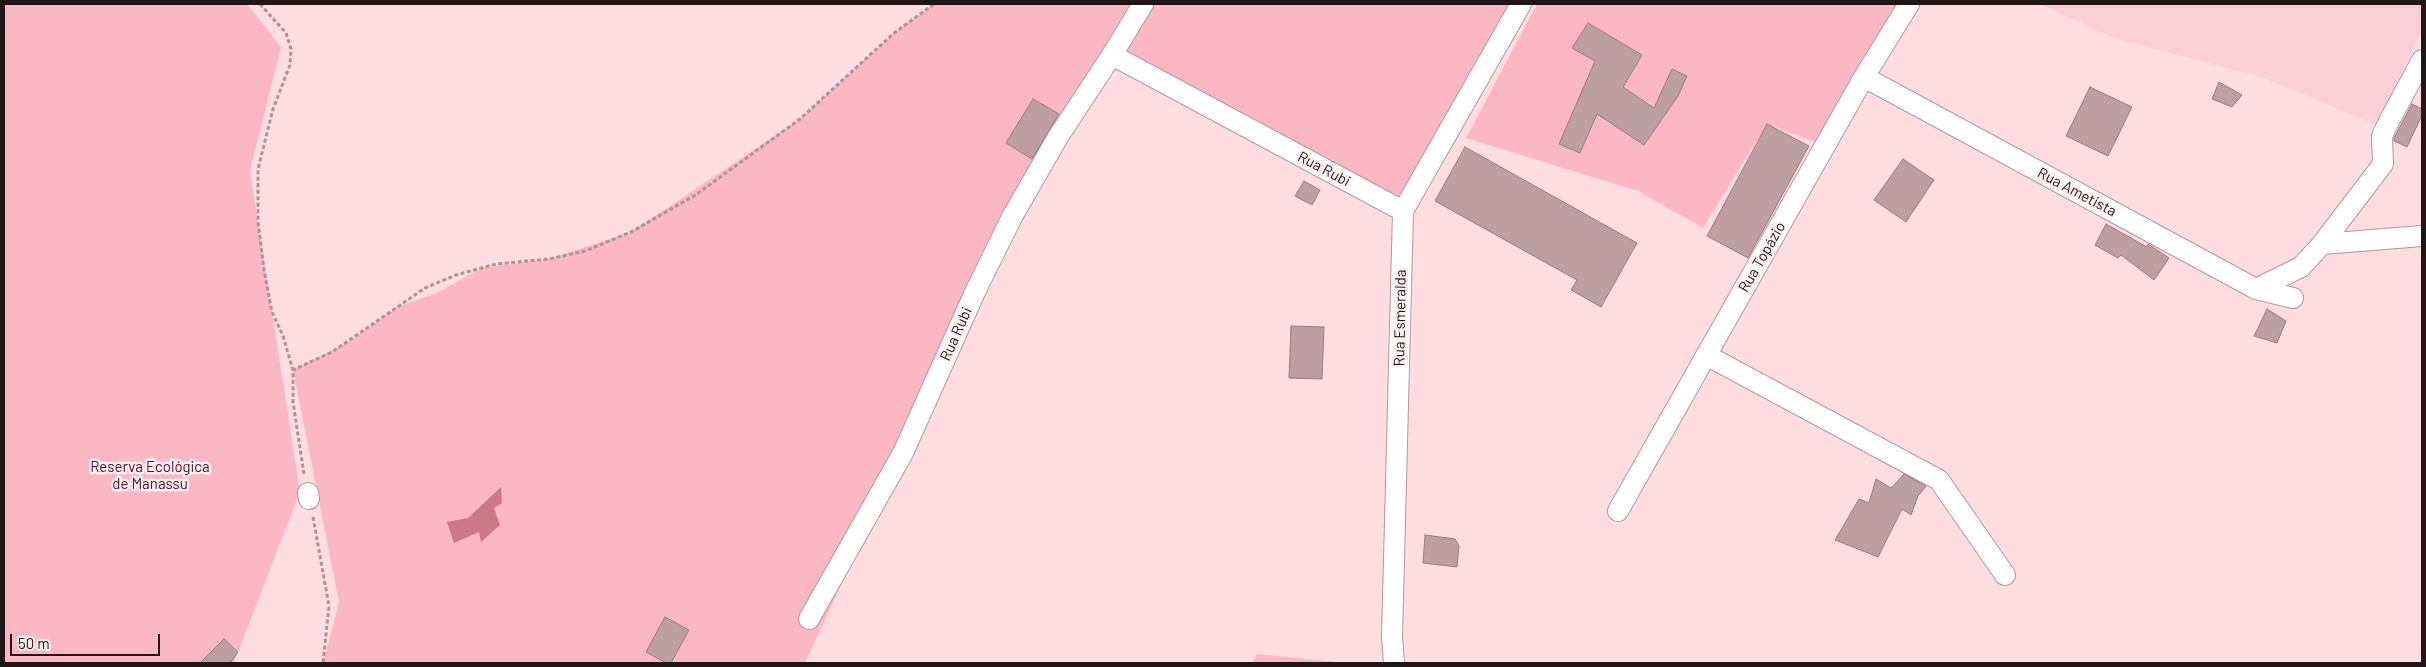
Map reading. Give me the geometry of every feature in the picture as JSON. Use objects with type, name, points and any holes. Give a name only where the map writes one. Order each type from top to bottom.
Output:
[{"type":"street","name":"Rua Rubi","points":[[809,619],[903,453],[975,292],[1012,217],[1058,137],[1143,4]]},
{"type":"street","name":"Rua Esmeralda","points":[[1394,663],[1392,637],[1403,211],[1521,4]]},
{"type":"street","name":"Rua Topázio","points":[[1618,511],[1864,77],[1909,4]]},
{"type":"street","name":"Rua Rubi","points":[[1112,55],[1403,211]]},
{"type":"street","points":[[2256,289],[2301,267],[2322,244],[2383,164],[2382,136],[2422,60]]},
{"type":"street","name":"Rua Ametista","points":[[1864,77],[2256,289],[2293,298]]},
{"type":"street","points":[[2322,244],[2422,236]]},
{"type":"street","points":[[1706,355],[1939,480],[2005,575]]},
{"type":"path","points":[[260,4],[286,33],[291,49],[290,65],[272,109],[258,169],[258,222],[272,312],[283,336],[293,370],[295,419],[329,606],[323,663]]},
{"type":"path","points":[[293,370],[332,352],[425,288],[456,275],[496,264],[549,260],[585,251],[632,232],[697,194],[800,119],[894,33],[934,4]]},
{"type":"shaded area","points":[[2039,4],[2422,4],[2422,30],[2377,125],[2261,77],[2114,38]]},
{"type":"shaded area","points":[[501,487],[502,503],[494,508],[500,525],[481,542],[479,532],[454,543],[447,522],[468,518]]},
{"type":"green space","name":"Reserva Ecológica de Manassu","points":[[4,4],[247,4],[281,47],[250,171],[300,492],[234,663],[4,663]]},
{"type":"green space","points":[[934,4],[1515,4],[1400,200],[1112,56],[1012,217],[805,663],[323,663],[339,602],[293,370],[350,341],[399,306],[437,293],[481,268],[549,259],[631,232],[800,119],[894,33]]},
{"type":"green space","points":[[1537,4],[1900,4],[1815,142],[1767,124],[1703,228],[1638,191],[1466,138]]},
{"type":"green space","points":[[1257,654],[1346,663],[1252,663]]},
{"type":"building","points":[[1588,23],[1642,55],[1623,87],[1654,108],[1672,69],[1687,76],[1678,96],[1644,145],[1597,114],[1580,153],[1559,144],[1595,61],[1572,48]]},
{"type":"building","points":[[2219,82],[2242,95],[2232,107],[2212,99]]},
{"type":"building","points":[[2090,87],[2132,107],[2108,156],[2066,136]]},
{"type":"building","points":[[1033,99],[1059,114],[1032,159],[1006,143]]},
{"type":"building","points":[[2412,104],[2422,109],[2422,115],[2407,147],[2394,141],[2394,138]]},
{"type":"building","points":[[1767,124],[1809,146],[1748,258],[1707,236]]},
{"type":"building","points":[[1465,147],[1637,243],[1601,307],[1571,290],[1577,280],[1435,201]]},
{"type":"building","points":[[1903,159],[1934,180],[1906,222],[1874,200]]},
{"type":"building","points":[[1304,181],[1320,190],[1312,205],[1295,196]]},
{"type":"building","points":[[2106,224],[2147,247],[2148,244],[2169,258],[2154,280],[2121,255],[2118,258],[2095,245]]},
{"type":"building","points":[[2267,309],[2286,321],[2277,343],[2254,336]]},
{"type":"building","points":[[1291,326],[1324,327],[1322,379],[1289,378]]},
{"type":"building","points":[[1904,474],[1926,486],[1918,496],[1911,515],[1902,509],[1878,557],[1835,540],[1859,499],[1869,503],[1876,479],[1891,488]]},
{"type":"building","points":[[1425,535],[1455,539],[1459,546],[1457,567],[1423,563]]},
{"type":"building","points":[[665,617],[689,630],[671,663],[666,663],[646,652]]},
{"type":"building","points":[[224,639],[238,652],[230,663],[200,663]]}]
